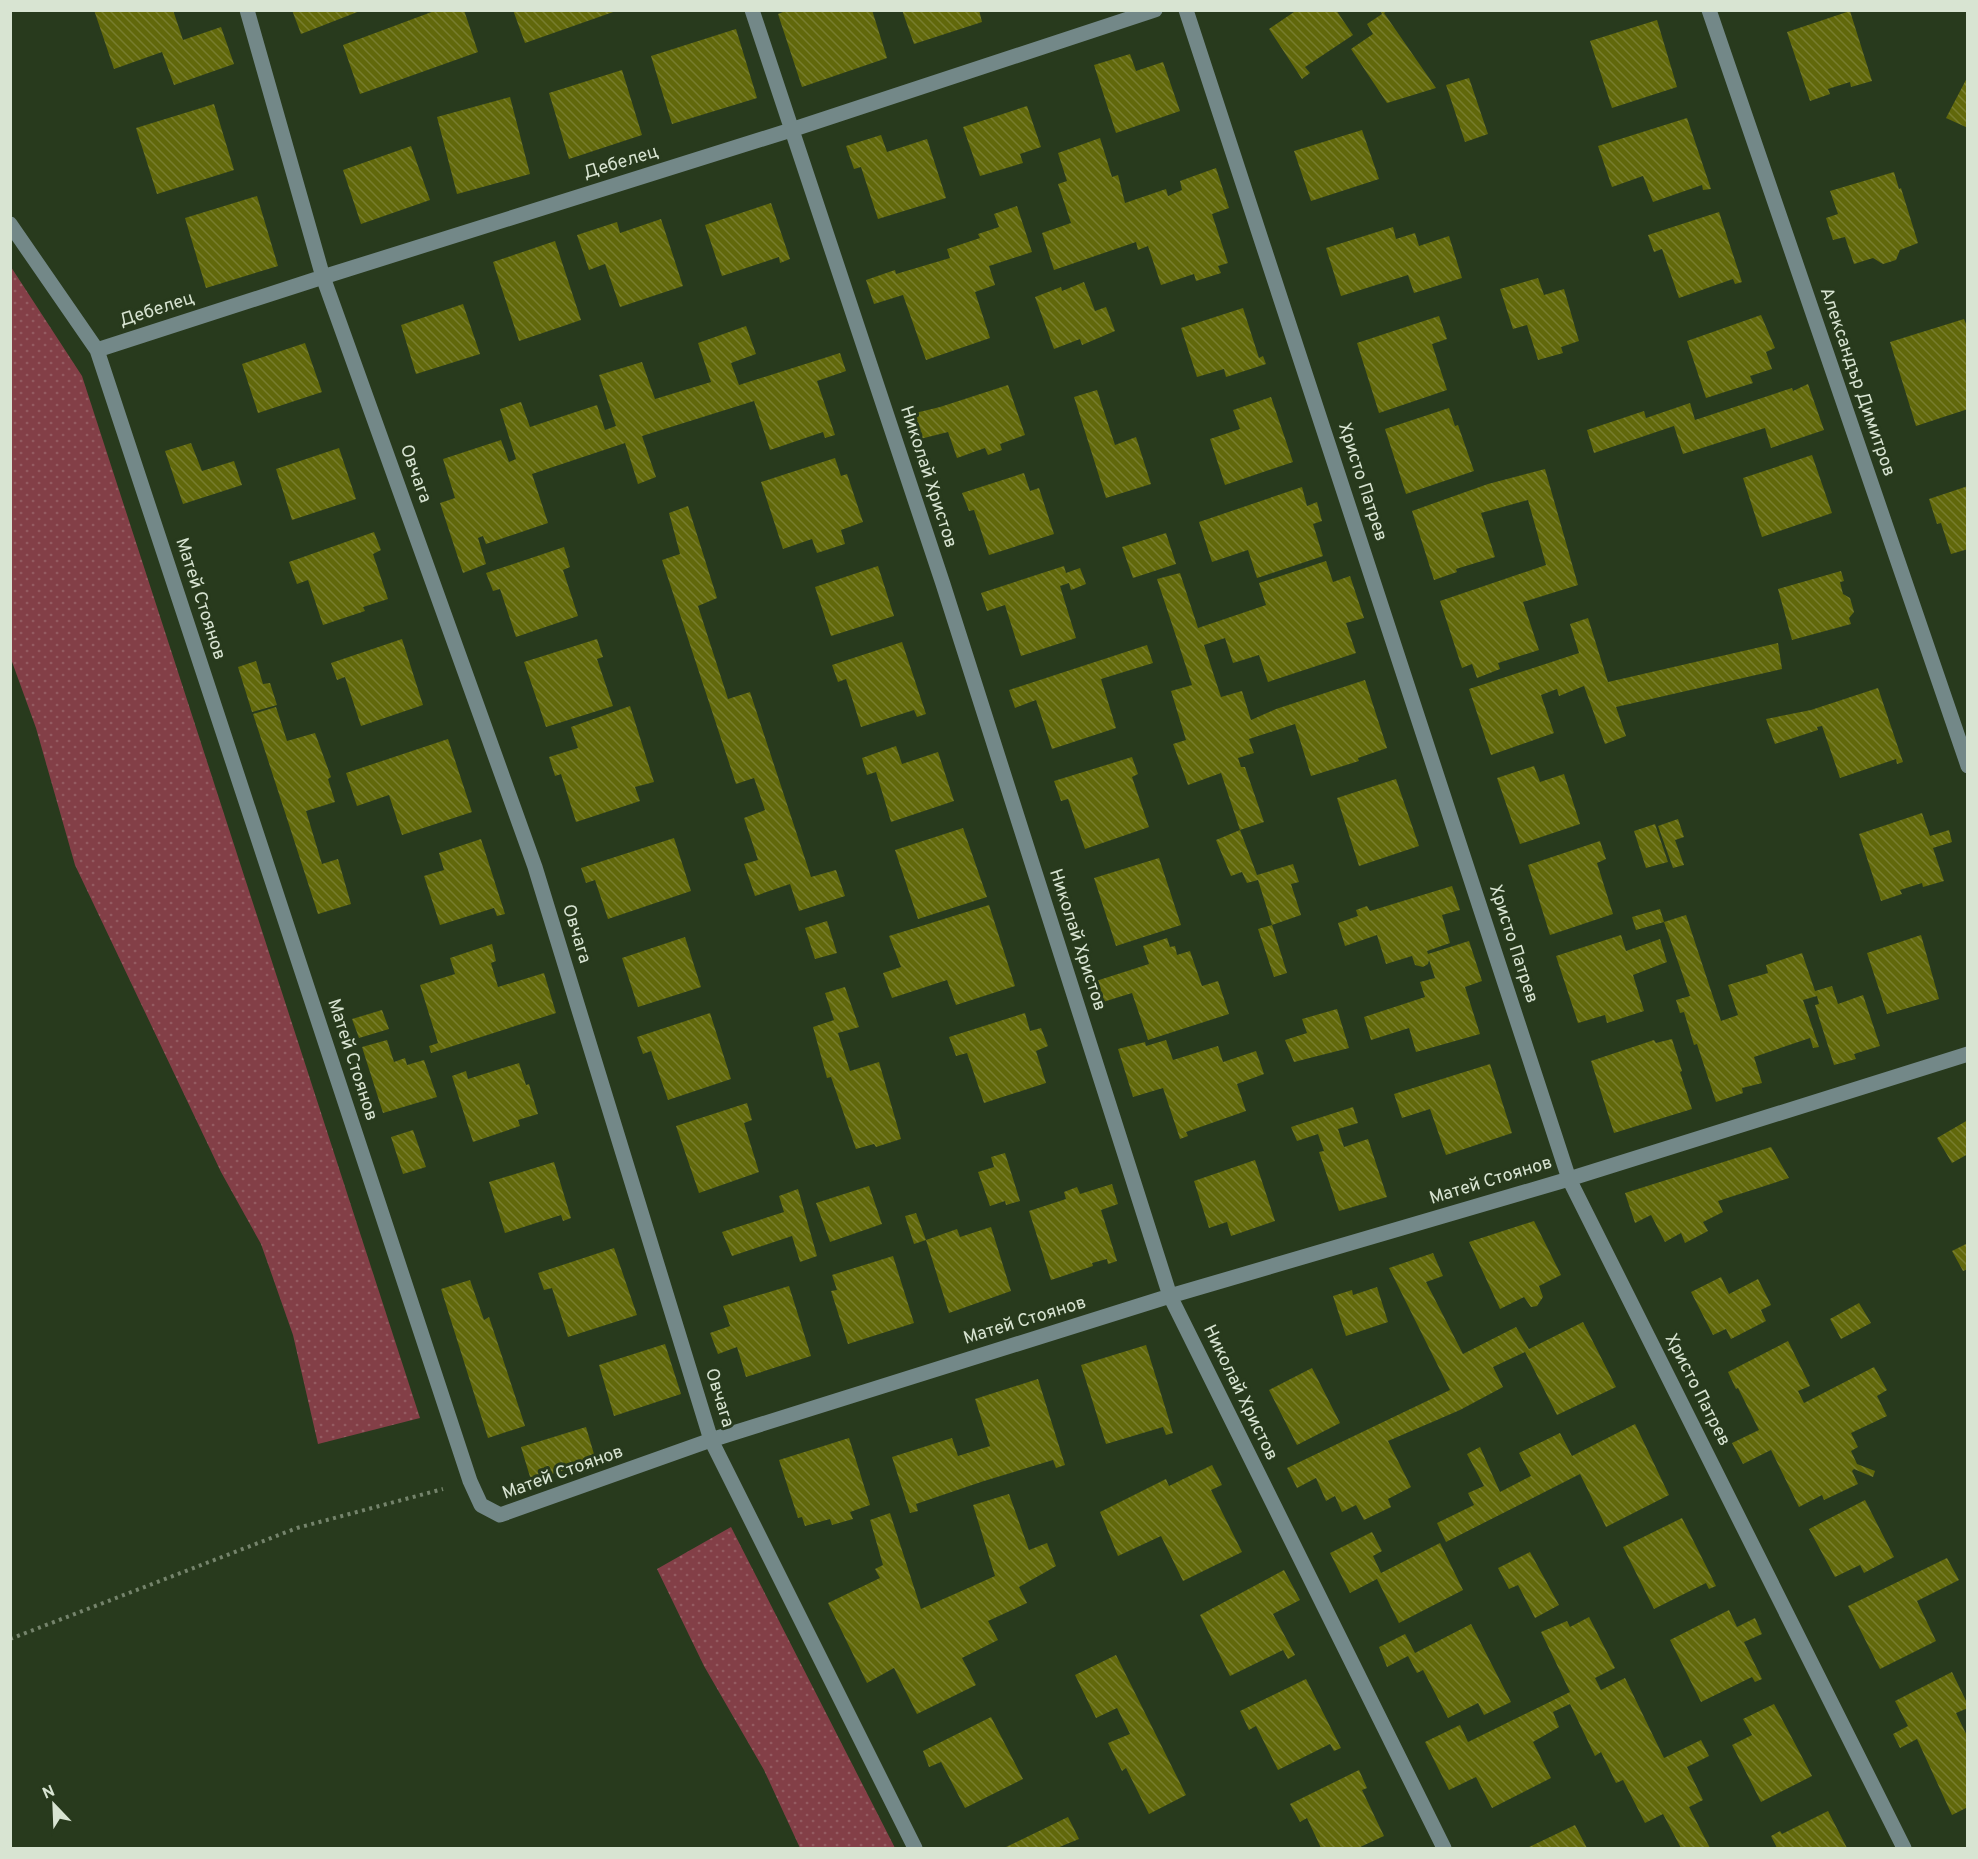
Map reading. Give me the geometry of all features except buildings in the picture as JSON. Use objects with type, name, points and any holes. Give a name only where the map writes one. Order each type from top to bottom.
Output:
[{"type":"street","name":"Овчага","points":[[247,10],[323,277],[535,867],[711,1440],[915,1848]]},
{"type":"street","name":"Николай Христов","points":[[752,10],[943,584],[1170,1296],[1444,1848]]},
{"type":"street","name":"Дебелец","points":[[98,350],[791,130],[1155,10]]},
{"type":"street","name":"Христо Патрев","points":[[1186,10],[1569,1179],[1904,1848]]},
{"type":"street","name":"Александър Димитров","points":[[1709,10],[1968,766]]},
{"type":"street","name":"Матей Стоянов","points":[[10,224],[98,350],[470,1481],[481,1504],[500,1515],[711,1440],[1170,1296],[1569,1179],[1968,1054]]},
{"type":"path","points":[[10,1639],[297,1528],[470,1481]]},
{"type":"shaded area","points":[[11,267],[82,376],[420,1418],[318,1444],[293,1335],[261,1244],[221,1172],[75,865],[36,728],[11,659]]},
{"type":"shaded area","points":[[731,1527],[895,1848],[800,1848],[764,1770],[704,1666],[657,1569]]}]
